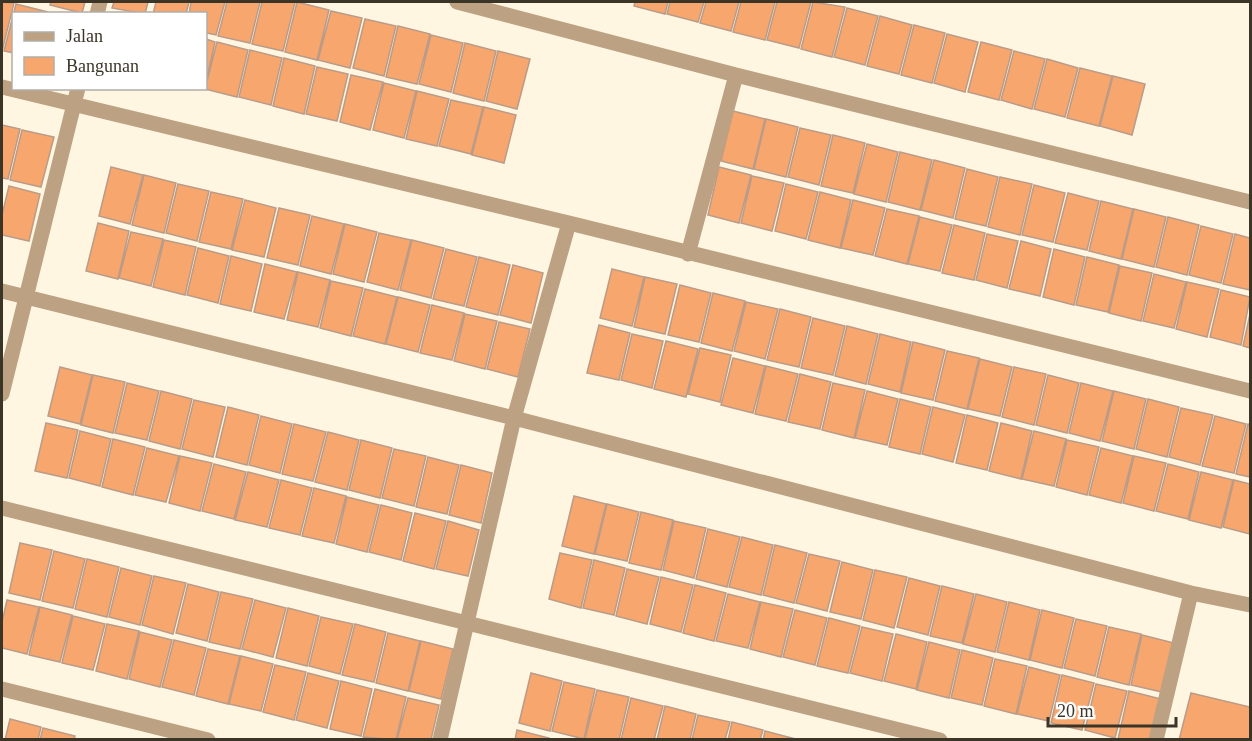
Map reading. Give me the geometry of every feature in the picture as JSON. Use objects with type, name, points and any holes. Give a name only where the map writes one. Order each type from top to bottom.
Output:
[{"type":"street","points":[[457,2],[736,75],[1251,202]]},
{"type":"street","points":[[688,254],[736,75]]},
{"type":"street","points":[[27,90],[76,96],[688,254],[1251,391]]},
{"type":"street","points":[[2,394],[76,96]]},
{"type":"street","points":[[440,740],[514,418],[569,223]]},
{"type":"street","points":[[2,291],[514,418],[1191,593],[1251,604]]},
{"type":"street","points":[[2,508],[940,740]]},
{"type":"street","points":[[1156,740],[1191,593]]},
{"type":"street","points":[[2,689],[208,740]]},
{"type":"building","points":[[2,2],[14,3],[2,51]]},
{"type":"building","points":[[51,2],[85,2],[82,12],[50,5]]},
{"type":"building","points":[[114,2],[148,2],[146,12],[112,8]]},
{"type":"building","points":[[156,2],[189,2],[186,12],[154,12]]},
{"type":"building","points":[[191,2],[225,2],[216,35],[207,33],[207,12],[189,12]]},
{"type":"building","points":[[227,2],[260,2],[250,43],[218,36]]},
{"type":"building","points":[[262,2],[295,2],[283,51],[252,44]]},
{"type":"building","points":[[297,2],[329,10],[317,60],[285,52]]},
{"type":"building","points":[[635,2],[668,2],[665,14],[634,6]]},
{"type":"building","points":[[670,2],[704,2],[698,22],[667,14]]},
{"type":"building","points":[[706,2],[739,2],[731,31],[700,23]]},
{"type":"building","points":[[741,2],[775,2],[765,40],[733,32]]},
{"type":"building","points":[[777,2],[811,2],[799,48],[767,40]]},
{"type":"building","points":[[813,2],[845,7],[832,57],[801,49]]},
{"type":"building","points":[[16,4],[48,12],[14,12]]},
{"type":"building","points":[[847,8],[878,16],[865,65],[834,57]]},
{"type":"building","points":[[331,11],[362,18],[350,68],[318,60]]},
{"type":"building","points":[[880,16],[912,25],[899,74],[867,66]]},
{"type":"building","points":[[365,19],[396,26],[384,76],[353,68]]},
{"type":"building","points":[[12,20],[12,53],[4,51]]},
{"type":"building","points":[[914,25],[945,33],[932,83],[901,75]]},
{"type":"building","points":[[398,26],[430,34],[417,84],[386,77]]},
{"type":"building","points":[[947,34],[978,42],[965,92],[934,83]]},
{"type":"building","points":[[431,35],[463,43],[451,92],[419,84]]},
{"type":"building","points":[[207,39],[215,42],[207,78]]},
{"type":"building","points":[[217,42],[248,50],[237,97],[207,90]]},
{"type":"building","points":[[981,42],[1012,50],[999,100],[968,92]]},
{"type":"building","points":[[465,43],[496,51],[484,101],[453,93]]},
{"type":"building","points":[[250,50],[282,58],[271,105],[239,97]]},
{"type":"building","points":[[498,51],[530,59],[517,109],[486,101]]},
{"type":"building","points":[[1014,51],[1045,59],[1032,109],[1001,100]]},
{"type":"building","points":[[284,58],[315,66],[304,114],[273,106]]},
{"type":"building","points":[[1047,59],[1078,68],[1065,117],[1034,109]]},
{"type":"building","points":[[317,67],[348,74],[337,121],[306,114]]},
{"type":"building","points":[[1080,68],[1112,76],[1099,126],[1067,118]]},
{"type":"building","points":[[351,75],[383,82],[370,130],[340,122]]},
{"type":"building","points":[[1113,76],[1145,84],[1132,135],[1100,126]]},
{"type":"building","points":[[384,83],[416,91],[404,138],[373,130]]},
{"type":"building","points":[[417,91],[449,99],[437,146],[406,139]]},
{"type":"building","points":[[451,100],[483,107],[471,154],[439,146]]},
{"type":"building","points":[[484,107],[516,115],[504,163],[472,155]]},
{"type":"building","points":[[733,111],[765,119],[753,169],[721,161]]},
{"type":"building","points":[[766,119],[798,127],[786,177],[754,169]]},
{"type":"building","points":[[2,125],[20,129],[8,179],[2,178]]},
{"type":"building","points":[[800,128],[831,135],[819,185],[788,177]]},
{"type":"building","points":[[22,130],[54,137],[41,187],[10,180]]},
{"type":"building","points":[[833,135],[865,143],[853,193],[821,186]]},
{"type":"building","points":[[867,144],[898,152],[886,202],[854,194]]},
{"type":"building","points":[[900,152],[932,160],[920,210],[888,202]]},
{"type":"building","points":[[934,160],[965,168],[953,218],[921,210]]},
{"type":"building","points":[[111,167],[143,175],[130,224],[99,216]]},
{"type":"building","points":[[719,167],[751,175],[739,223],[708,215]]},
{"type":"building","points":[[967,169],[998,177],[986,226],[955,219]]},
{"type":"building","points":[[144,175],[176,183],[164,233],[132,225]]},
{"type":"building","points":[[752,176],[784,183],[772,231],[741,223]]},
{"type":"building","points":[[1000,177],[1032,184],[1020,235],[988,227]]},
{"type":"building","points":[[178,184],[209,191],[197,241],[166,233]]},
{"type":"building","points":[[786,184],[818,192],[806,239],[775,231]]},
{"type":"building","points":[[1034,185],[1065,193],[1053,242],[1022,235]]},
{"type":"building","points":[[9,186],[40,194],[29,241],[2,235],[2,215]]},
{"type":"building","points":[[211,192],[243,199],[231,249],[199,242]]},
{"type":"building","points":[[820,192],[851,200],[840,248],[808,240]]},
{"type":"building","points":[[1068,193],[1099,201],[1087,250],[1055,243]]},
{"type":"building","points":[[245,200],[276,208],[264,257],[232,250]]},
{"type":"building","points":[[853,200],[885,208],[873,255],[841,248]]},
{"type":"building","points":[[1101,201],[1133,209],[1121,259],[1089,251]]},
{"type":"building","points":[[279,208],[310,215],[298,265],[267,258]]},
{"type":"building","points":[[887,209],[919,216],[907,264],[875,256]]},
{"type":"building","points":[[1134,209],[1166,217],[1154,267],[1122,259]]},
{"type":"building","points":[[312,216],[344,224],[331,274],[300,266]]},
{"type":"building","points":[[920,217],[952,225],[940,271],[908,264]]},
{"type":"building","points":[[1168,217],[1199,225],[1187,275],[1156,267]]},
{"type":"building","points":[[98,223],[129,231],[118,279],[86,271]]},
{"type":"building","points":[[345,224],[377,232],[364,282],[333,274]]},
{"type":"building","points":[[954,225],[985,233],[974,280],[942,273]]},
{"type":"building","points":[[1201,226],[1233,234],[1221,283],[1189,275]]},
{"type":"building","points":[[131,232],[163,239],[151,286],[119,278]]},
{"type":"building","points":[[379,233],[411,240],[398,290],[367,282]]},
{"type":"building","points":[[987,234],[1018,241],[1007,288],[976,280]]},
{"type":"building","points":[[1235,234],[1250,238],[1250,290],[1223,284]]},
{"type":"building","points":[[164,240],[196,247],[185,295],[153,287]]},
{"type":"building","points":[[412,240],[444,248],[431,298],[400,290]]},
{"type":"building","points":[[1021,241],[1051,249],[1040,296],[1009,289]]},
{"type":"building","points":[[198,248],[229,256],[218,303],[187,295]]},
{"type":"building","points":[[446,249],[477,257],[464,306],[433,299]]},
{"type":"building","points":[[1054,249],[1085,257],[1074,305],[1043,297]]},
{"type":"building","points":[[231,256],[262,264],[251,311],[220,304]]},
{"type":"building","points":[[479,257],[510,265],[498,315],[466,307]]},
{"type":"building","points":[[1087,257],[1119,265],[1108,312],[1076,305]]},
{"type":"building","points":[[265,264],[297,272],[284,319],[254,312]]},
{"type":"building","points":[[513,265],[543,273],[531,323],[500,315]]},
{"type":"building","points":[[1120,266],[1152,273],[1141,321],[1109,313]]},
{"type":"building","points":[[612,269],[644,277],[632,326],[600,318]]},
{"type":"building","points":[[298,272],[330,280],[318,327],[287,320]]},
{"type":"building","points":[[1154,274],[1186,282],[1174,328],[1143,321]]},
{"type":"building","points":[[645,277],[677,284],[665,334],[634,327]]},
{"type":"building","points":[[331,281],[363,288],[351,336],[320,328]]},
{"type":"building","points":[[1187,282],[1219,289],[1207,337],[1176,329]]},
{"type":"building","points":[[680,285],[711,293],[699,342],[668,335]]},
{"type":"building","points":[[365,289],[397,297],[385,344],[353,336]]},
{"type":"building","points":[[1221,290],[1250,297],[1241,345],[1210,337]]},
{"type":"building","points":[[713,293],[745,301],[732,351],[701,343]]},
{"type":"building","points":[[398,297],[430,305],[418,352],[386,344]]},
{"type":"building","points":[[746,302],[778,309],[765,359],[734,351]]},
{"type":"building","points":[[432,305],[464,313],[452,360],[420,353]]},
{"type":"building","points":[[780,309],[811,317],[799,367],[767,360]]},
{"type":"building","points":[[465,314],[497,321],[485,369],[454,361]]},
{"type":"building","points":[[1250,314],[1250,348],[1243,346]]},
{"type":"building","points":[[813,318],[845,326],[833,375],[801,368]]},
{"type":"building","points":[[499,322],[530,329],[518,377],[487,369]]},
{"type":"building","points":[[599,325],[630,333],[619,380],[587,373]]},
{"type":"building","points":[[847,326],[878,334],[866,384],[835,376]]},
{"type":"building","points":[[632,334],[663,341],[652,388],[621,380]]},
{"type":"building","points":[[880,334],[911,342],[900,392],[868,384]]},
{"type":"building","points":[[666,341],[698,349],[686,397],[654,389]]},
{"type":"building","points":[[913,342],[945,350],[933,400],[901,393]]},
{"type":"building","points":[[700,348],[731,355],[720,402],[688,394]]},
{"type":"building","points":[[947,351],[979,358],[967,409],[935,401]]},
{"type":"building","points":[[733,358],[765,366],[753,413],[721,405]]},
{"type":"building","points":[[980,359],[1012,367],[1000,416],[968,409]]},
{"type":"building","points":[[766,366],[798,374],[786,421],[755,414]]},
{"type":"building","points":[[60,367],[92,375],[80,424],[48,416]]},
{"type":"building","points":[[1014,367],[1046,374],[1034,425],[1002,417]]},
{"type":"building","points":[[800,374],[831,382],[820,429],[788,422]]},
{"type":"building","points":[[93,375],[125,382],[113,433],[81,425]]},
{"type":"building","points":[[1048,375],[1079,383],[1067,433],[1036,425]]},
{"type":"building","points":[[127,383],[159,391],[147,440],[115,433]]},
{"type":"building","points":[[833,383],[865,390],[854,438],[822,430]]},
{"type":"building","points":[[1081,383],[1113,391],[1100,441],[1069,433]]},
{"type":"building","points":[[161,391],[192,399],[180,449],[149,441]]},
{"type":"building","points":[[867,391],[898,399],[887,445],[855,438]]},
{"type":"building","points":[[1114,391],[1146,399],[1134,449],[1102,441]]},
{"type":"building","points":[[900,399],[931,407],[920,454],[889,447]]},
{"type":"building","points":[[1148,399],[1179,407],[1167,457],[1136,449]]},
{"type":"building","points":[[194,400],[225,407],[213,457],[182,449]]},
{"type":"building","points":[[228,407],[259,415],[247,465],[216,457]]},
{"type":"building","points":[[933,407],[965,415],[953,462],[922,454]]},
{"type":"building","points":[[1181,408],[1213,415],[1200,465],[1169,457]]},
{"type":"building","points":[[967,415],[998,423],[987,470],[956,463]]},
{"type":"building","points":[[261,416],[292,424],[280,473],[249,465]]},
{"type":"building","points":[[1215,416],[1246,424],[1234,473],[1202,466]]},
{"type":"building","points":[[46,423],[78,430],[67,478],[35,471]]},
{"type":"building","points":[[1001,423],[1032,431],[1021,479],[989,471]]},
{"type":"building","points":[[294,424],[326,432],[313,481],[282,474]]},
{"type":"building","points":[[1248,424],[1250,425],[1250,477],[1236,474]]},
{"type":"building","points":[[80,431],[111,439],[100,486],[69,478]]},
{"type":"building","points":[[1034,431],[1066,439],[1054,486],[1022,479]]},
{"type":"building","points":[[328,432],[359,440],[347,490],[315,482]]},
{"type":"building","points":[[113,439],[145,447],[133,495],[102,487]]},
{"type":"building","points":[[361,440],[392,448],[380,498],[349,490]]},
{"type":"building","points":[[1067,440],[1099,447],[1087,495],[1056,487]]},
{"type":"building","points":[[147,448],[179,456],[166,502],[135,495]]},
{"type":"building","points":[[1101,448],[1133,456],[1121,503],[1089,495]]},
{"type":"building","points":[[394,449],[426,456],[414,506],[382,498]]},
{"type":"building","points":[[180,456],[212,463],[200,511],[169,503]]},
{"type":"building","points":[[1134,456],[1166,463],[1154,511],[1123,503]]},
{"type":"building","points":[[428,457],[459,465],[447,514],[416,507]]},
{"type":"building","points":[[214,464],[246,472],[234,519],[202,511]]},
{"type":"building","points":[[1168,464],[1199,472],[1188,519],[1156,511]]},
{"type":"building","points":[[461,465],[492,473],[481,523],[449,515]]},
{"type":"building","points":[[248,472],[279,480],[267,527],[235,520]]},
{"type":"building","points":[[1201,472],[1233,480],[1221,528],[1189,520]]},
{"type":"building","points":[[281,480],[312,488],[300,535],[269,528]]},
{"type":"building","points":[[1234,480],[1250,484],[1250,534],[1223,527]]},
{"type":"building","points":[[314,488],[346,496],[334,543],[302,536]]},
{"type":"building","points":[[574,496],[606,504],[594,554],[562,546]]},
{"type":"building","points":[[347,497],[379,505],[367,552],[336,544]]},
{"type":"building","points":[[607,504],[639,512],[627,561],[595,554]]},
{"type":"building","points":[[381,505],[412,513],[401,560],[369,552]]},
{"type":"building","points":[[641,512],[673,520],[661,570],[629,563]]},
{"type":"building","points":[[415,513],[446,521],[434,569],[403,561]]},
{"type":"building","points":[[448,521],[479,530],[468,576],[436,569]]},
{"type":"building","points":[[674,521],[706,528],[694,578],[663,570]]},
{"type":"building","points":[[708,529],[740,537],[727,587],[696,579]]},
{"type":"building","points":[[742,537],[773,545],[761,595],[729,587]]},
{"type":"building","points":[[20,543],[52,550],[40,600],[9,593]]},
{"type":"building","points":[[775,545],[807,553],[794,603],[763,595]]},
{"type":"building","points":[[54,551],[85,559],[73,608],[42,601]]},
{"type":"building","points":[[560,553],[592,560],[581,608],[549,599]]},
{"type":"building","points":[[809,554],[840,561],[827,611],[796,603]]},
{"type":"building","points":[[87,559],[119,567],[107,617],[75,609]]},
{"type":"building","points":[[594,560],[625,568],[614,615],[583,608]]},
{"type":"building","points":[[842,562],[873,570],[861,619],[830,612]]},
{"type":"building","points":[[121,568],[152,576],[140,625],[109,617]]},
{"type":"building","points":[[627,569],[659,577],[647,624],[616,616]]},
{"type":"building","points":[[875,570],[907,577],[894,628],[863,620]]},
{"type":"building","points":[[154,576],[186,583],[173,634],[142,625]]},
{"type":"building","points":[[661,577],[693,585],[681,632],[650,624]]},
{"type":"building","points":[[909,578],[940,586],[928,635],[897,627]]},
{"type":"building","points":[[188,584],[219,592],[207,641],[176,633]]},
{"type":"building","points":[[695,585],[726,593],[714,641],[683,633]]},
{"type":"building","points":[[942,586],[974,594],[962,643],[930,636]]},
{"type":"building","points":[[221,592],[253,599],[240,649],[209,642]]},
{"type":"building","points":[[728,594],[760,602],[748,648],[716,641]]},
{"type":"building","points":[[976,594],[1007,602],[995,652],[963,644]]},
{"type":"building","points":[[7,600],[39,607],[27,654],[2,648],[2,622]]},
{"type":"building","points":[[255,600],[286,608],[273,657],[242,649]]},
{"type":"building","points":[[761,602],[793,609],[781,657],[750,649]]},
{"type":"building","points":[[1009,602],[1040,610],[1029,660],[997,652]]},
{"type":"building","points":[[40,607],[72,615],[60,662],[29,655]]},
{"type":"building","points":[[288,608],[319,616],[307,666],[276,658]]},
{"type":"building","points":[[795,610],[827,618],[815,665],[783,657]]},
{"type":"building","points":[[1042,610],[1074,618],[1062,668],[1030,660]]},
{"type":"building","points":[[73,616],[105,624],[93,670],[62,663]]},
{"type":"building","points":[[321,617],[353,624],[340,674],[309,666]]},
{"type":"building","points":[[829,618],[860,626],[848,673],[817,666]]},
{"type":"building","points":[[1076,619],[1107,626],[1095,676],[1064,668]]},
{"type":"building","points":[[107,624],[139,631],[127,679],[96,671]]},
{"type":"building","points":[[355,624],[386,632],[374,682],[342,675]]},
{"type":"building","points":[[862,627],[893,634],[882,681],[850,673]]},
{"type":"building","points":[[1109,627],[1141,634],[1129,685],[1097,677]]},
{"type":"building","points":[[140,632],[172,640],[160,687],[129,679]]},
{"type":"building","points":[[388,633],[420,641],[408,691],[376,683]]},
{"type":"building","points":[[896,634],[927,642],[916,689],[884,681]]},
{"type":"building","points":[[1142,635],[1174,643],[1162,692],[1131,685]]},
{"type":"building","points":[[174,640],[206,648],[194,695],[162,687]]},
{"type":"building","points":[[421,641],[453,649],[441,699],[409,691]]},
{"type":"building","points":[[929,642],[960,650],[949,698],[917,690]]},
{"type":"building","points":[[208,649],[240,656],[228,704],[196,696]]},
{"type":"building","points":[[962,650],[993,658],[982,705],[951,698]]},
{"type":"building","points":[[241,656],[273,664],[261,711],[229,704]]},
{"type":"building","points":[[995,659],[1027,666],[1016,714],[984,706]]},
{"type":"building","points":[[275,665],[306,672],[294,720],[263,712]]},
{"type":"building","points":[[1029,667],[1060,675],[1049,721],[1017,714]]},
{"type":"building","points":[[308,673],[339,681],[327,728],[296,720]]},
{"type":"building","points":[[531,673],[562,681],[550,731],[519,723]]},
{"type":"building","points":[[1062,675],[1094,683],[1082,730],[1051,723]]},
{"type":"building","points":[[341,681],[372,689],[361,736],[330,729]]},
{"type":"building","points":[[564,682],[595,689],[584,739],[552,731]]},
{"type":"building","points":[[1096,684],[1127,691],[1115,738],[1085,730]]},
{"type":"building","points":[[375,689],[406,697],[396,740],[363,737]]},
{"type":"building","points":[[597,690],[629,697],[619,740],[585,739]]},
{"type":"building","points":[[1129,691],[1161,699],[1151,740],[1118,739]]},
{"type":"building","points":[[1191,693],[1250,707],[1250,740],[1179,740]]},
{"type":"building","points":[[408,698],[439,705],[431,740],[397,740]]},
{"type":"building","points":[[631,698],[663,706],[654,740],[621,740]]},
{"type":"building","points":[[665,706],[696,714],[690,740],[657,740]]},
{"type":"building","points":[[698,715],[730,722],[725,740],[692,740]]},
{"type":"building","points":[[10,719],[41,727],[38,740],[5,740]]},
{"type":"building","points":[[732,722],[763,730],[760,740],[728,740]]},
{"type":"building","points":[[43,728],[75,736],[74,740],[40,740]]},
{"type":"building","points":[[517,730],[549,738],[549,740],[515,740]]},
{"type":"building","points":[[765,731],[796,739],[796,740],[763,740]]}]
